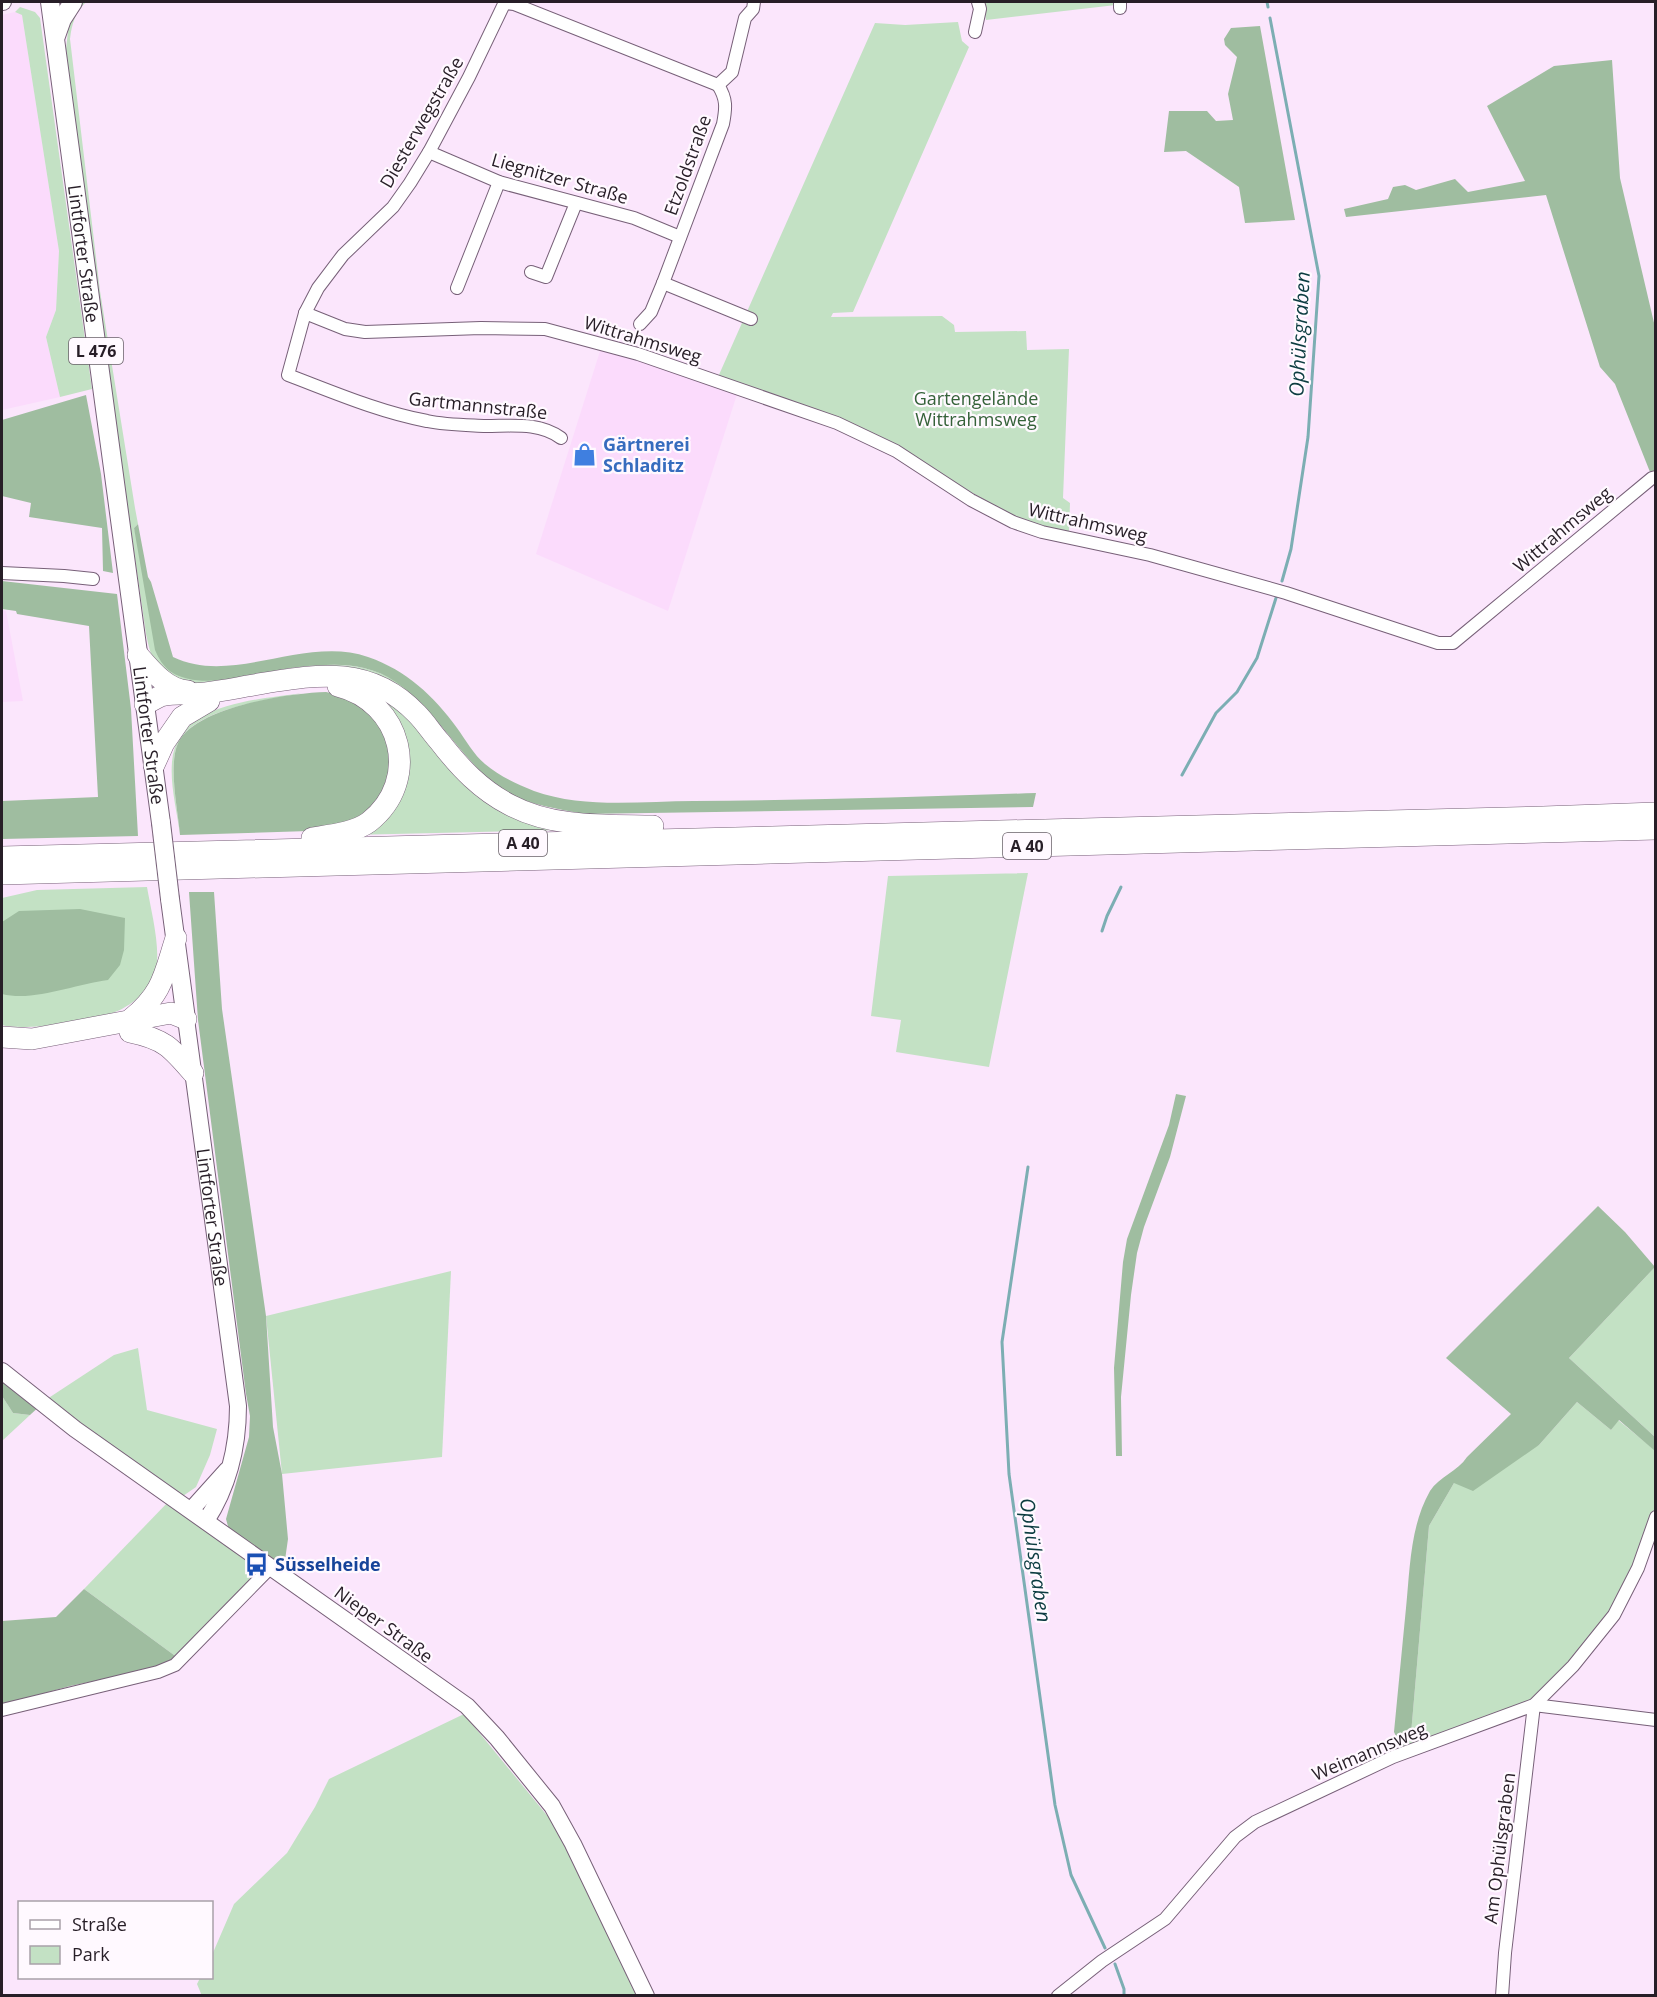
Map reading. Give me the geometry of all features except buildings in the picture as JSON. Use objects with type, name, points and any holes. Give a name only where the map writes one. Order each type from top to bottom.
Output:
[{"type":"highway","points":[[138,655],[162,680],[182,691],[207,697],[300,678],[342,676],[382,687],[417,714],[475,782],[512,806],[563,822],[621,826],[807,829],[839,835]]},
{"type":"highway","points":[[145,704],[162,696],[207,697],[301,684],[327,683],[355,690],[373,703],[388,719],[396,736],[399,756],[397,780],[386,806],[368,823],[344,833],[310,839],[251,843],[208,852]]},
{"type":"highway","points":[[154,765],[164,743],[182,717],[207,697]]},
{"type":"highway","name":"A 40","points":[[2,857],[1656,813]]},
{"type":"highway","name":"A 40","points":[[2,874],[1656,829]]},
{"type":"highway","points":[[2,885],[51,873]]},
{"type":"highway","points":[[131,1026],[158,991],[176,938]]},
{"type":"highway","points":[[2,1045],[32,1045],[131,1026],[171,1013],[186,1018]]},
{"type":"highway","points":[[2,1037],[32,1039],[131,1026],[171,1048],[193,1073]]},
{"type":"main road","name":"Lintforter Straße","points":[[50,2],[154,765],[238,1406],[238,1428],[223,1491],[206,1521]]},
{"type":"main road","points":[[56,38],[62,19],[73,2]]},
{"type":"main road","name":"Nieper Straße","points":[[2,1371],[75,1429],[467,1706],[497,1738],[552,1806],[578,1854],[646,1995]]},
{"type":"main road","name":"Lintforter Straße","points":[[191,1510],[228,1468]]},
{"type":"street","points":[[505,2],[718,85],[732,72],[745,18],[753,9],[753,2]]},
{"type":"street","name":"Diesterwegstraße","points":[[288,375],[305,313],[318,288],[343,255],[393,207],[429,152],[505,2]]},
{"type":"street","points":[[975,32],[980,9],[978,2]]},
{"type":"street","name":"Etzoldstraße","points":[[640,324],[651,312],[723,124],[725,98],[718,85]]},
{"type":"street","name":"Liegnitzer Straße","points":[[429,152],[499,182],[634,218],[680,237]]},
{"type":"street","points":[[457,288],[499,182]]},
{"type":"street","points":[[531,272],[546,277],[576,202]]},
{"type":"street","points":[[663,283],[750,319]]},
{"type":"street","name":"Wittrahmsweg","points":[[305,313],[345,329],[366,332],[481,328],[544,329],[638,354],[837,423],[896,451],[971,500],[1013,522],[1032,529],[1173,561],[1286,593],[1438,643],[1453,643],[1656,477]]},
{"type":"street","name":"Gartmannstraße","points":[[288,375],[392,413],[429,422],[522,425],[551,430],[561,438]]},
{"type":"street","points":[[2,573],[93,579]]},
{"type":"street","name":"Weimannsweg","points":[[1058,1995],[1102,1961],[1165,1919],[1235,1837],[1255,1822],[1393,1757],[1534,1705],[1573,1666],[1614,1615],[1638,1568],[1656,1517]]},
{"type":"street","points":[[2,1710],[158,1672],[175,1665],[271,1567]]},
{"type":"street","points":[[1534,1705],[1656,1720]]},
{"type":"street","name":"Am Ophülsgraben","points":[[1502,1995],[1534,1705]]},
{"type":"shaded area","points":[[15,12],[22,15],[59,251],[56,310],[46,337],[60,397],[2,410],[2,15]]},
{"type":"shaded area","points":[[601,348],[738,391],[668,611],[536,554]]},
{"type":"shaded area","points":[[2,610],[6,611],[23,701],[2,702]]},
{"type":"green space","points":[[79,2],[86,2],[75,19],[70,39],[100,291],[138,524],[134,528],[171,672],[190,678],[209,680],[321,665],[358,667],[375,671],[398,683],[435,720],[394,684],[201,684],[169,675],[153,659],[146,634],[96,292],[66,49],[69,22]]},
{"type":"green space","points":[[982,2],[1115,2],[1116,5],[986,20]]},
{"type":"green space","points":[[20,7],[35,12],[40,18],[92,389],[60,397],[46,337],[56,310],[59,251],[22,15],[15,12]]},
{"type":"green space","name":"Gartengelände Wittrahmsweg","points":[[958,22],[962,41],[969,47],[853,312],[833,313],[831,317],[942,316],[954,325],[955,332],[1026,331],[1027,350],[1069,349],[1063,498],[1070,503],[1069,532],[1023,521],[947,479],[899,448],[718,377],[875,23],[905,25]]},
{"type":"green space","points":[[1260,26],[1295,220],[1245,223],[1239,187],[1186,151],[1164,152],[1169,111],[1207,111],[1216,121],[1233,120],[1228,94],[1237,57],[1225,45],[1224,39],[1231,28]]},
{"type":"green space","points":[[1612,60],[1620,178],[1655,327],[1655,471],[1650,472],[1615,384],[1600,367],[1546,195],[1346,217],[1344,209],[1388,199],[1393,187],[1405,185],[1416,190],[1455,179],[1468,192],[1525,181],[1487,106],[1554,66]]},
{"type":"green space","points":[[86,395],[101,474],[113,573],[103,571],[102,528],[29,517],[31,503],[2,496],[2,420]]},
{"type":"green space","points":[[138,524],[148,577],[173,657],[196,664],[220,666],[319,652],[344,652],[382,662],[407,677],[429,695],[485,764],[502,776],[534,791],[553,797],[613,803],[1036,793],[1033,807],[583,814],[520,799],[501,789],[484,775],[421,703],[404,688],[385,676],[364,668],[324,665],[217,680],[184,678],[171,672],[155,650],[134,528]]},
{"type":"green space","points":[[2,581],[117,594],[131,709],[138,836],[2,839],[2,801],[98,797],[89,626],[17,614],[16,611],[2,609]]},
{"type":"green space","points":[[381,690],[457,769],[567,830],[351,835]]},
{"type":"green space","points":[[326,692],[350,697],[381,722],[393,757],[380,799],[364,815],[343,826],[309,831],[180,835],[174,788],[174,764],[178,743],[188,731],[203,720],[244,704],[290,695]]},
{"type":"green space","points":[[303,693],[234,708],[200,721],[187,731],[178,743],[174,764],[174,788],[180,835],[173,789],[172,762],[177,742],[188,727],[222,708],[264,698]]},
{"type":"green space","points":[[1028,873],[989,1067],[896,1052],[901,1020],[871,1016],[888,876]]},
{"type":"green space","points":[[147,887],[155,931],[157,965],[152,981],[136,1000],[122,1009],[97,1018],[38,1026],[2,1025],[2,898],[37,890]]},
{"type":"green space","points":[[189,892],[214,892],[222,1009],[266,1316],[273,1427],[282,1474],[288,1539],[284,1567],[229,1530],[226,1519],[249,1437],[250,1416],[198,1020]]},
{"type":"green space","points":[[80,909],[125,918],[124,950],[120,965],[108,980],[27,996],[2,994],[2,922],[19,911]]},
{"type":"green space","points":[[1176,1094],[1186,1096],[1170,1157],[1144,1227],[1137,1253],[1121,1397],[1122,1456],[1116,1456],[1114,1368],[1123,1262],[1127,1239],[1169,1125]]},
{"type":"green space","points":[[1598,1206],[1625,1232],[1655,1267],[1569,1358],[1655,1437],[1655,1451],[1619,1420],[1611,1430],[1577,1402],[1539,1445],[1473,1491],[1454,1483],[1429,1526],[1411,1734],[1402,1749],[1394,1732],[1410,1563],[1418,1519],[1423,1504],[1434,1486],[1459,1466],[1511,1414],[1446,1358]]},
{"type":"green space","points":[[1656,1267],[1655,1437],[1569,1358]]},
{"type":"green space","points":[[451,1271],[442,1457],[282,1474],[266,1316]]},
{"type":"green space","points":[[138,1348],[147,1410],[217,1429],[210,1455],[196,1487],[183,1496],[47,1399],[114,1355]]},
{"type":"green space","points":[[2,1371],[42,1404],[30,1415],[13,1413],[2,1396]]},
{"type":"green space","points":[[2,1396],[13,1413],[30,1415],[2,1441]]},
{"type":"green space","points":[[1577,1402],[1611,1430],[1618,1420],[1656,1451],[1655,1532],[1621,1613],[1533,1701],[1402,1749],[1411,1734],[1429,1526],[1454,1483],[1539,1445]]},
{"type":"green space","points":[[170,1500],[262,1568],[178,1658],[84,1589]]},
{"type":"green space","points":[[84,1589],[178,1658],[158,1668],[70,1686],[2,1705],[2,1621],[56,1617]]},
{"type":"green space","points":[[464,1714],[559,1830],[640,1995],[202,1996],[197,1984],[200,1979],[213,1979],[213,1953],[234,1904],[287,1853],[329,1779]]},
{"type":"waterway","name":"Ophülsgraben","points":[[1267,2],[1268,7]]},
{"type":"waterway","name":"Ophülsgraben","points":[[1270,18],[1319,276],[1308,437],[1291,549],[1282,581]]},
{"type":"waterway","name":"Ophülsgraben","points":[[1182,775],[1216,713],[1237,692],[1257,658],[1276,598]]},
{"type":"waterway","name":"Ophülsgraben","points":[[1102,931],[1121,887]]},
{"type":"waterway","name":"Ophülsgraben","points":[[1028,1167],[1002,1342],[1009,1474],[1055,1805],[1071,1875],[1105,1948]]},
{"type":"waterway","name":"Ophülsgraben","points":[[1115,1964],[1124,1989],[1124,1996]]},
{"type":"place","name":"Gärtnerei Schladitz","points":[[585,454]]},
{"type":"place","name":"Süsselheide","points":[[257,1564]]}]
